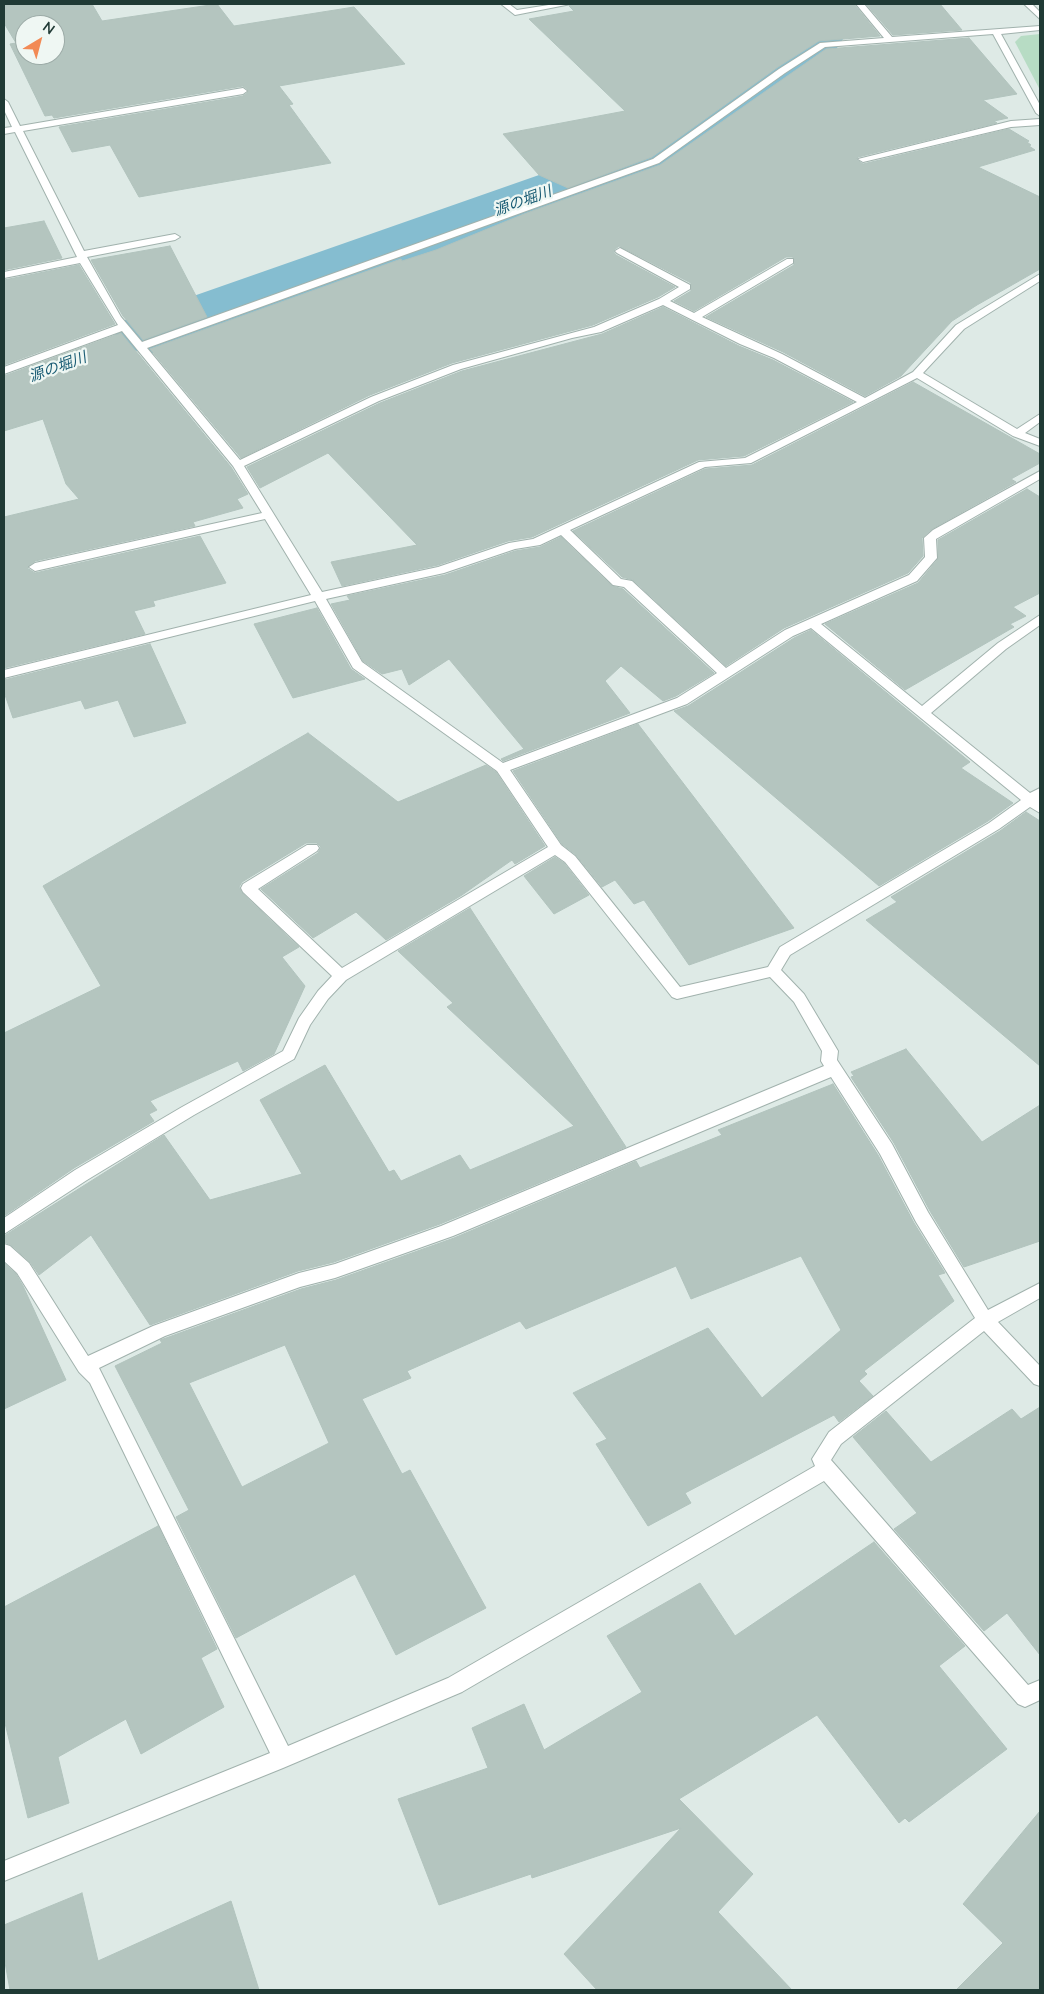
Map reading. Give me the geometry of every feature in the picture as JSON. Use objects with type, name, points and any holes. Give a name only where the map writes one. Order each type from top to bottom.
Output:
[{"type":"street","points":[[505,4],[515,13],[567,4]]},
{"type":"street","points":[[860,4],[891,41]]},
{"type":"street","points":[[1028,4],[1040,17]]},
{"type":"street","points":[[139,347],[656,161],[782,71],[823,45],[1040,28]]},
{"type":"street","points":[[996,32],[1039,107]]},
{"type":"street","points":[[4,131],[243,91]]},
{"type":"street","points":[[4,102],[82,257],[123,327],[238,465],[270,515],[357,664],[502,768],[556,848],[570,859],[677,993],[773,971],[785,951],[1036,800],[922,713],[812,623]]},
{"type":"street","points":[[863,159],[1011,124],[1040,122]]},
{"type":"street","points":[[4,275],[175,237]]},
{"type":"street","points":[[238,465],[384,395],[457,367],[572,334],[597,330],[663,301],[686,287],[620,251]]},
{"type":"street","points":[[694,317],[790,261]]},
{"type":"street","points":[[4,674],[384,581],[440,570],[513,546],[536,542],[703,464],[747,461],[865,402],[917,374],[960,327],[1040,277]]},
{"type":"street","points":[[663,301],[744,342],[778,356],[865,402]]},
{"type":"street","points":[[4,371],[123,327]]},
{"type":"street","points":[[917,374],[1017,434],[1040,443]]},
{"type":"street","points":[[1017,434],[1040,417]]},
{"type":"street","points":[[502,768],[682,701],[789,633],[913,578],[931,558],[930,538],[937,532],[1040,474]]},
{"type":"street","points":[[34,568],[270,515]]},
{"type":"street","points":[[564,530],[617,582],[628,584],[725,674]]},
{"type":"street","points":[[922,713],[1002,646],[1040,620]]},
{"type":"street","points":[[312,848],[248,888],[341,976]]},
{"type":"street","points":[[4,1227],[89,1170],[288,1055],[304,1022],[322,995],[341,976],[556,848]]},
{"type":"street","points":[[773,971],[799,998],[830,1051],[829,1062],[886,1149],[922,1217],[985,1320],[1040,1378]]},
{"type":"street","points":[[85,1366],[178,1324],[299,1280],[335,1271],[447,1231],[834,1069]]},
{"type":"street","points":[[4,1251],[23,1268],[85,1366],[96,1377],[283,1758]]},
{"type":"street","points":[[1040,1290],[985,1320],[835,1438],[821,1459],[826,1470],[1025,1697],[1040,1690]]},
{"type":"street","points":[[4,1871],[283,1758],[455,1685],[826,1470]]},
{"type":"green space","points":[[1040,34],[1040,90],[1015,42],[1021,36]]},
{"type":"building","points":[[4,4],[92,4],[102,21],[217,4],[234,26],[354,7],[405,64],[279,86],[293,104],[289,105],[331,163],[139,197],[110,145],[72,152],[59,127],[243,96],[248,90],[243,86],[54,118],[52,115],[45,116],[20,65],[65,65],[65,15],[15,15],[15,41],[4,23]]},
{"type":"building","points":[[573,4],[854,4],[880,36],[819,41],[778,67],[652,157],[568,188],[539,175],[503,134],[625,111],[529,19],[574,11],[569,6]]},
{"type":"building","points":[[866,4],[940,4],[962,30],[893,35]]},
{"type":"building","points":[[969,38],[1017,94],[983,100],[1008,118],[994,121],[997,123],[856,159],[863,164],[1009,129],[1029,141],[1027,142],[1031,145],[1029,146],[1035,150],[978,167],[1040,197],[1040,269],[952,321],[901,376],[865,396],[783,352],[706,317],[794,265],[793,257],[786,257],[694,311],[674,301],[691,291],[691,283],[619,246],[613,251],[616,255],[675,287],[658,297],[593,325],[452,363],[370,395],[241,458],[150,349],[401,259],[402,261],[436,250],[524,214],[660,165],[826,49]]},
{"type":"building","points":[[15,43],[15,54],[10,44]]},
{"type":"building","points":[[44,221],[62,258],[4,270],[4,228]]},
{"type":"building","points":[[170,246],[207,317],[143,340],[123,316],[91,260]]},
{"type":"building","points":[[79,265],[115,324],[4,365],[4,280]]},
{"type":"building","points":[[663,307],[739,346],[773,360],[853,402],[744,456],[698,460],[532,537],[508,541],[438,565],[342,586],[331,562],[417,545],[328,453],[260,488],[247,467],[380,403],[462,371],[602,334]]},
{"type":"building","points":[[121,333],[231,467],[248,494],[237,499],[243,508],[193,522],[195,526],[35,561],[27,568],[35,573],[200,536],[226,583],[153,601],[155,606],[134,611],[145,634],[4,668],[4,517],[79,499],[66,484],[43,419],[4,431],[4,376]]},
{"type":"building","points":[[913,382],[1040,454],[1040,463],[1011,479],[1016,482],[932,529],[922,538],[923,556],[908,573],[784,628],[726,666],[633,580],[622,577],[573,531],[705,469],[752,465]]},
{"type":"building","points":[[1027,489],[1040,497],[1040,593],[1013,607],[1026,616],[1010,624],[1014,627],[905,690],[825,624],[918,583],[938,559],[938,540]]},
{"type":"building","points":[[561,537],[612,586],[623,589],[714,673],[676,696],[663,701],[621,666],[605,681],[630,713],[503,761],[501,759],[524,749],[449,659],[409,685],[402,669],[382,674],[363,661],[331,604],[350,600],[347,596],[445,575],[515,551],[540,547]]},
{"type":"building","points":[[317,608],[351,669],[365,679],[293,698],[254,624]]},
{"type":"building","points":[[811,630],[970,762],[961,768],[1013,803],[988,821],[879,886],[674,711],[688,706],[794,638]]},
{"type":"building","points":[[150,644],[186,723],[134,737],[118,700],[85,709],[81,700],[13,718],[4,692],[4,680]]},
{"type":"building","points":[[638,724],[794,928],[689,965],[644,900],[634,904],[615,880],[602,887],[576,855],[562,844],[513,771]]},
{"type":"building","points":[[308,733],[398,802],[486,765],[496,772],[545,846],[515,864],[512,860],[462,895],[386,940],[356,912],[313,938],[261,889],[318,853],[321,847],[317,843],[306,843],[242,882],[239,887],[242,893],[299,947],[282,957],[305,986],[274,1054],[243,1071],[238,1061],[150,1101],[157,1110],[149,1114],[154,1121],[74,1168],[4,1216],[4,1033],[101,986],[43,886]]},
{"type":"building","points":[[1026,812],[1040,821],[1040,1066],[866,920],[897,902],[891,897],[1000,831]]},
{"type":"building","points":[[555,857],[564,863],[589,895],[554,914],[524,876]]},
{"type":"building","points":[[470,908],[626,1147],[440,1224],[334,1262],[298,1271],[150,1325],[91,1235],[39,1275],[30,1262],[11,1245],[4,1242],[4,1236],[164,1135],[210,1200],[302,1174],[260,1100],[325,1065],[389,1172],[394,1170],[401,1181],[460,1155],[470,1170],[574,1126],[447,1007],[453,1003],[398,951]]},
{"type":"building","points":[[906,1049],[982,1142],[1040,1105],[1040,1241],[964,1267],[930,1211],[894,1143],[851,1077],[854,1076],[851,1072]]},
{"type":"building","points":[[833,1084],[878,1155],[914,1223],[945,1273],[938,1275],[954,1301],[864,1371],[867,1374],[859,1381],[873,1396],[839,1422],[834,1415],[685,1493],[691,1503],[648,1526],[596,1444],[607,1439],[573,1393],[708,1328],[762,1398],[841,1330],[801,1256],[691,1299],[676,1266],[526,1329],[520,1321],[407,1371],[411,1378],[362,1399],[402,1474],[410,1470],[486,1608],[396,1655],[355,1574],[236,1638],[176,1517],[189,1510],[115,1366],[162,1343],[160,1340],[301,1289],[336,1280],[454,1238],[636,1161],[640,1168],[722,1135],[718,1130]],"holes":[[[285,1345],[329,1443],[242,1487],[189,1383]]]},
{"type":"building","points":[[4,1263],[16,1274],[23,1286],[66,1380],[4,1409]]},
{"type":"building","points":[[1040,1407],[1040,1655],[1007,1613],[984,1631],[894,1529],[917,1513],[853,1437],[886,1411],[931,1462],[1012,1409],[1021,1419]]},
{"type":"building","points":[[158,1526],[217,1649],[201,1658],[224,1707],[141,1754],[126,1719],[58,1757],[69,1803],[28,1818],[4,1719],[4,1607]]},
{"type":"building","points":[[874,1542],[965,1646],[939,1666],[1007,1749],[909,1822],[905,1818],[899,1823],[817,1715],[679,1799],[753,1874],[718,1912],[792,1990],[597,1990],[564,1954],[681,1828],[532,1878],[531,1874],[439,1905],[398,1799],[488,1768],[472,1728],[524,1704],[544,1750],[642,1692],[607,1636],[700,1583],[735,1636]]},
{"type":"building","points":[[1040,1811],[1040,1990],[956,1990],[1003,1943],[963,1904]]},
{"type":"building","points":[[82,1893],[98,1961],[231,1901],[259,1990],[10,1990],[4,1957],[4,1925]]},
{"type":"waterway","name":"源の堀川","points":[[149,334],[640,160],[816,39],[771,4]]}]
